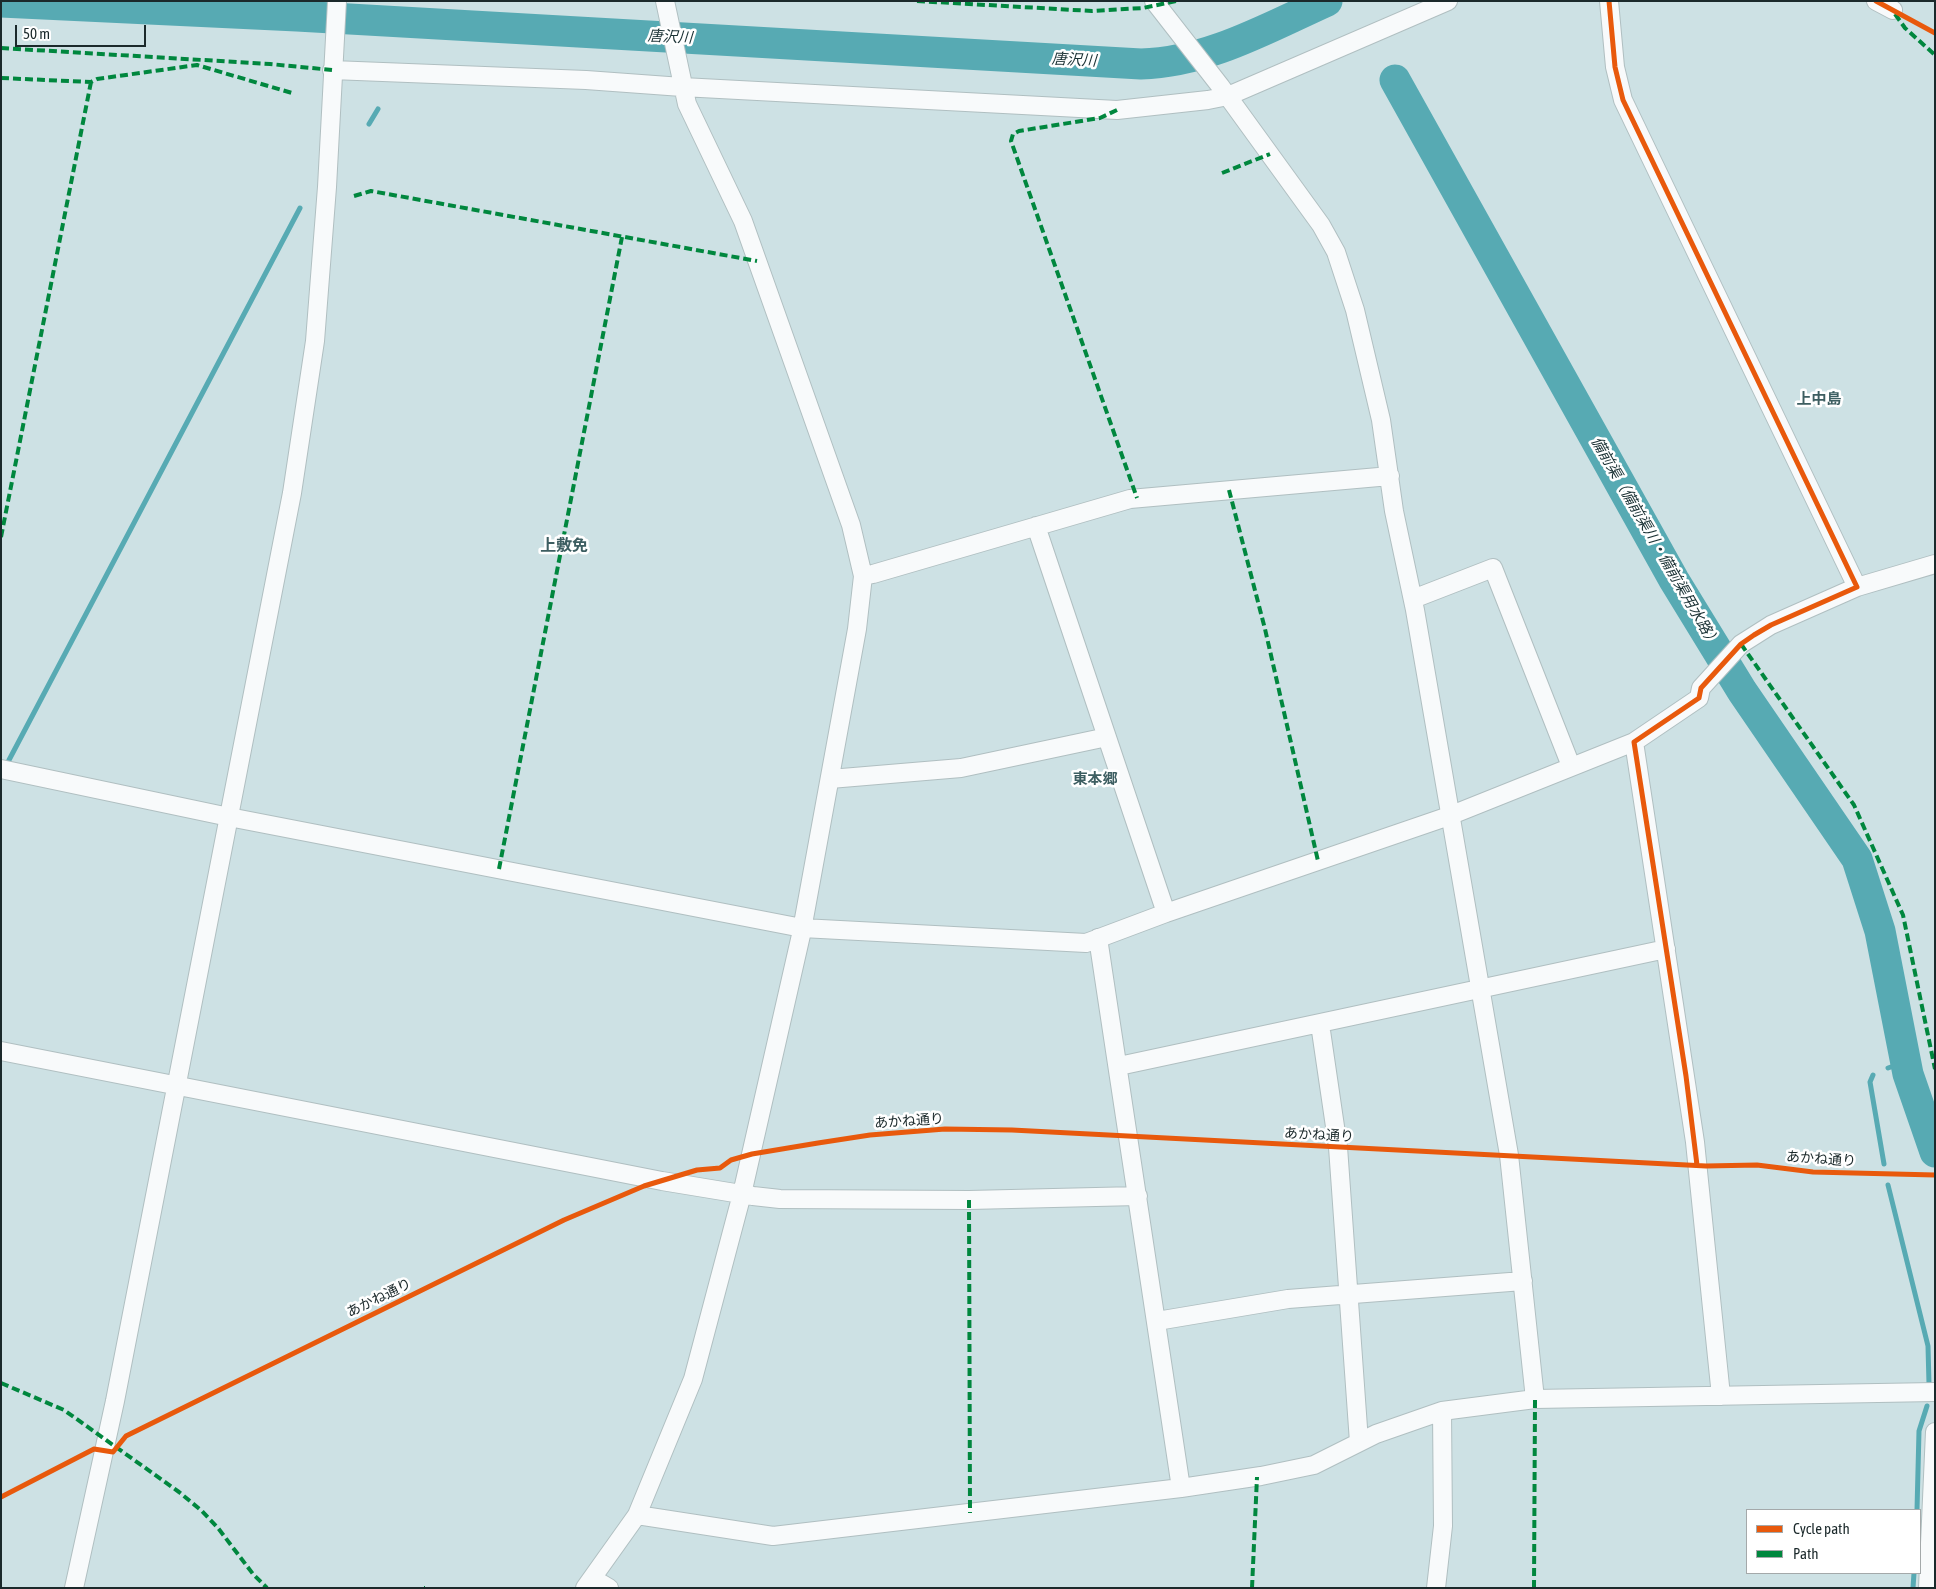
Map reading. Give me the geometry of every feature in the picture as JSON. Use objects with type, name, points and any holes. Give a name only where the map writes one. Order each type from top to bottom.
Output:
[{"type":"street","points":[[74,1588],[115,1400],[175,1084],[292,493],[308,394],[327,188],[337,1]]},
{"type":"street","points":[[609,1588],[588,1583],[637,1515],[693,1379],[742,1194],[802,928],[857,629],[863,576],[851,525],[743,220],[695,122],[681,82],[664,1]]},
{"type":"street","points":[[333,67],[586,80],[681,82],[1117,110],[1208,100],[1224,91],[1448,1]]},
{"type":"street","points":[[1609,1],[1613,53],[1623,100],[1857,588]]},
{"type":"street","points":[[1876,1],[1892,10]]},
{"type":"street","points":[[1159,7],[1224,91],[1321,225],[1336,252],[1360,329],[1381,420],[1394,511],[1413,599],[1509,1155],[1535,1399]]},
{"type":"street","points":[[863,576],[1130,499],[1390,476]]},
{"type":"street","points":[[1036,526],[1166,913]]},
{"type":"street","points":[[1,769],[229,816],[802,928],[1086,943],[1166,913],[1450,816],[1634,742],[1699,698],[1701,688],[1741,644],[1771,625],[1857,588],[1935,564]]},
{"type":"street","points":[[1413,599],[1493,568],[1571,766]]},
{"type":"street","points":[[830,779],[961,768],[1107,737]]},
{"type":"street","points":[[1634,742],[1695,1142],[1721,1396]]},
{"type":"street","points":[[1098,938],[1119,1066],[1181,1488]]},
{"type":"street","points":[[1119,1066],[1666,949]]},
{"type":"street","points":[[1320,1024],[1338,1147],[1359,1442]]},
{"type":"street","points":[[1,1051],[662,1181],[780,1199],[969,1200],[1138,1196]]},
{"type":"street","points":[[1157,1321],[1288,1299],[1523,1281]]},
{"type":"street","points":[[637,1515],[774,1536],[1181,1488],[1261,1476],[1314,1465],[1376,1434],[1442,1411],[1535,1399],[1935,1392]]},
{"type":"street","points":[[1436,1588],[1443,1526],[1442,1411]]},
{"type":"street","points":[[1928,1588],[1935,1432]]},
{"type":"waterway","name":"唐沢川","points":[[1,2],[297,16],[1141,64],[1166,62],[1190,57],[1237,42],[1327,1]]},
{"type":"waterway","name":"備前渠（備前渠川・備前渠用水路）","points":[[1395,80],[1674,580],[1742,691],[1857,859],[1880,931],[1908,1074],[1935,1152]]},
{"type":"waterway","points":[[369,124],[378,109]]},
{"type":"waterway","points":[[9,760],[300,208]]},
{"type":"waterway","points":[[1888,1068],[1905,1062]]},
{"type":"waterway","points":[[1873,1075],[1870,1082],[1884,1164]]},
{"type":"waterway","points":[[1888,1185],[1928,1346],[1929,1384]]},
{"type":"waterway","points":[[1917,1509],[1919,1431],[1927,1406]]},
{"type":"waterway","points":[[1913,1588],[1914,1574]]},
{"type":"marked path","points":[[917,1],[1092,11],[1143,8],[1176,1]]},
{"type":"marked path","points":[[1895,14],[1905,28],[1935,55]]},
{"type":"marked path","points":[[1,48],[270,64],[332,70]]},
{"type":"marked path","points":[[1,78],[91,82],[97,79],[197,65],[292,93]]},
{"type":"marked path","points":[[1,537],[91,82]]},
{"type":"marked path","points":[[1117,110],[1100,118],[1019,131],[1013,134],[1011,141],[1137,498]]},
{"type":"marked path","points":[[1222,173],[1270,154]]},
{"type":"marked path","points":[[354,196],[371,191],[757,261]]},
{"type":"marked path","points":[[499,869],[622,237]]},
{"type":"marked path","points":[[1229,490],[1265,629],[1318,861]]},
{"type":"marked path","points":[[1741,644],[1854,805],[1903,915],[1935,1069]]},
{"type":"marked path","points":[[969,1200],[970,1513]]},
{"type":"marked path","points":[[1,1383],[64,1410],[179,1492],[202,1511],[218,1528],[253,1574],[267,1588]]},
{"type":"marked path","points":[[1534,1588],[1535,1399]]},
{"type":"marked path","points":[[1252,1588],[1257,1477]]},
{"type":"cycle path","points":[[1609,1],[1615,67],[1623,100],[1857,587],[1771,625],[1741,644],[1701,688],[1699,698],[1634,742],[1686,1076],[1697,1165]]},
{"type":"cycle path","points":[[1876,1],[1935,33]]},
{"type":"cycle path","name":"あかね通り","points":[[1,1497],[94,1449],[113,1452],[126,1436],[564,1220],[644,1186],[697,1170],[720,1168],[731,1160],[752,1154],[818,1143],[870,1135],[945,1129],[1012,1130],[1706,1166],[1757,1165],[1813,1172],[1935,1175]]},
{"type":"district","name":"上中島","points":[[1819,399]]},
{"type":"district","name":"上敷免","points":[[564,546]]},
{"type":"district","name":"東本郷","points":[[1095,779]]}]
